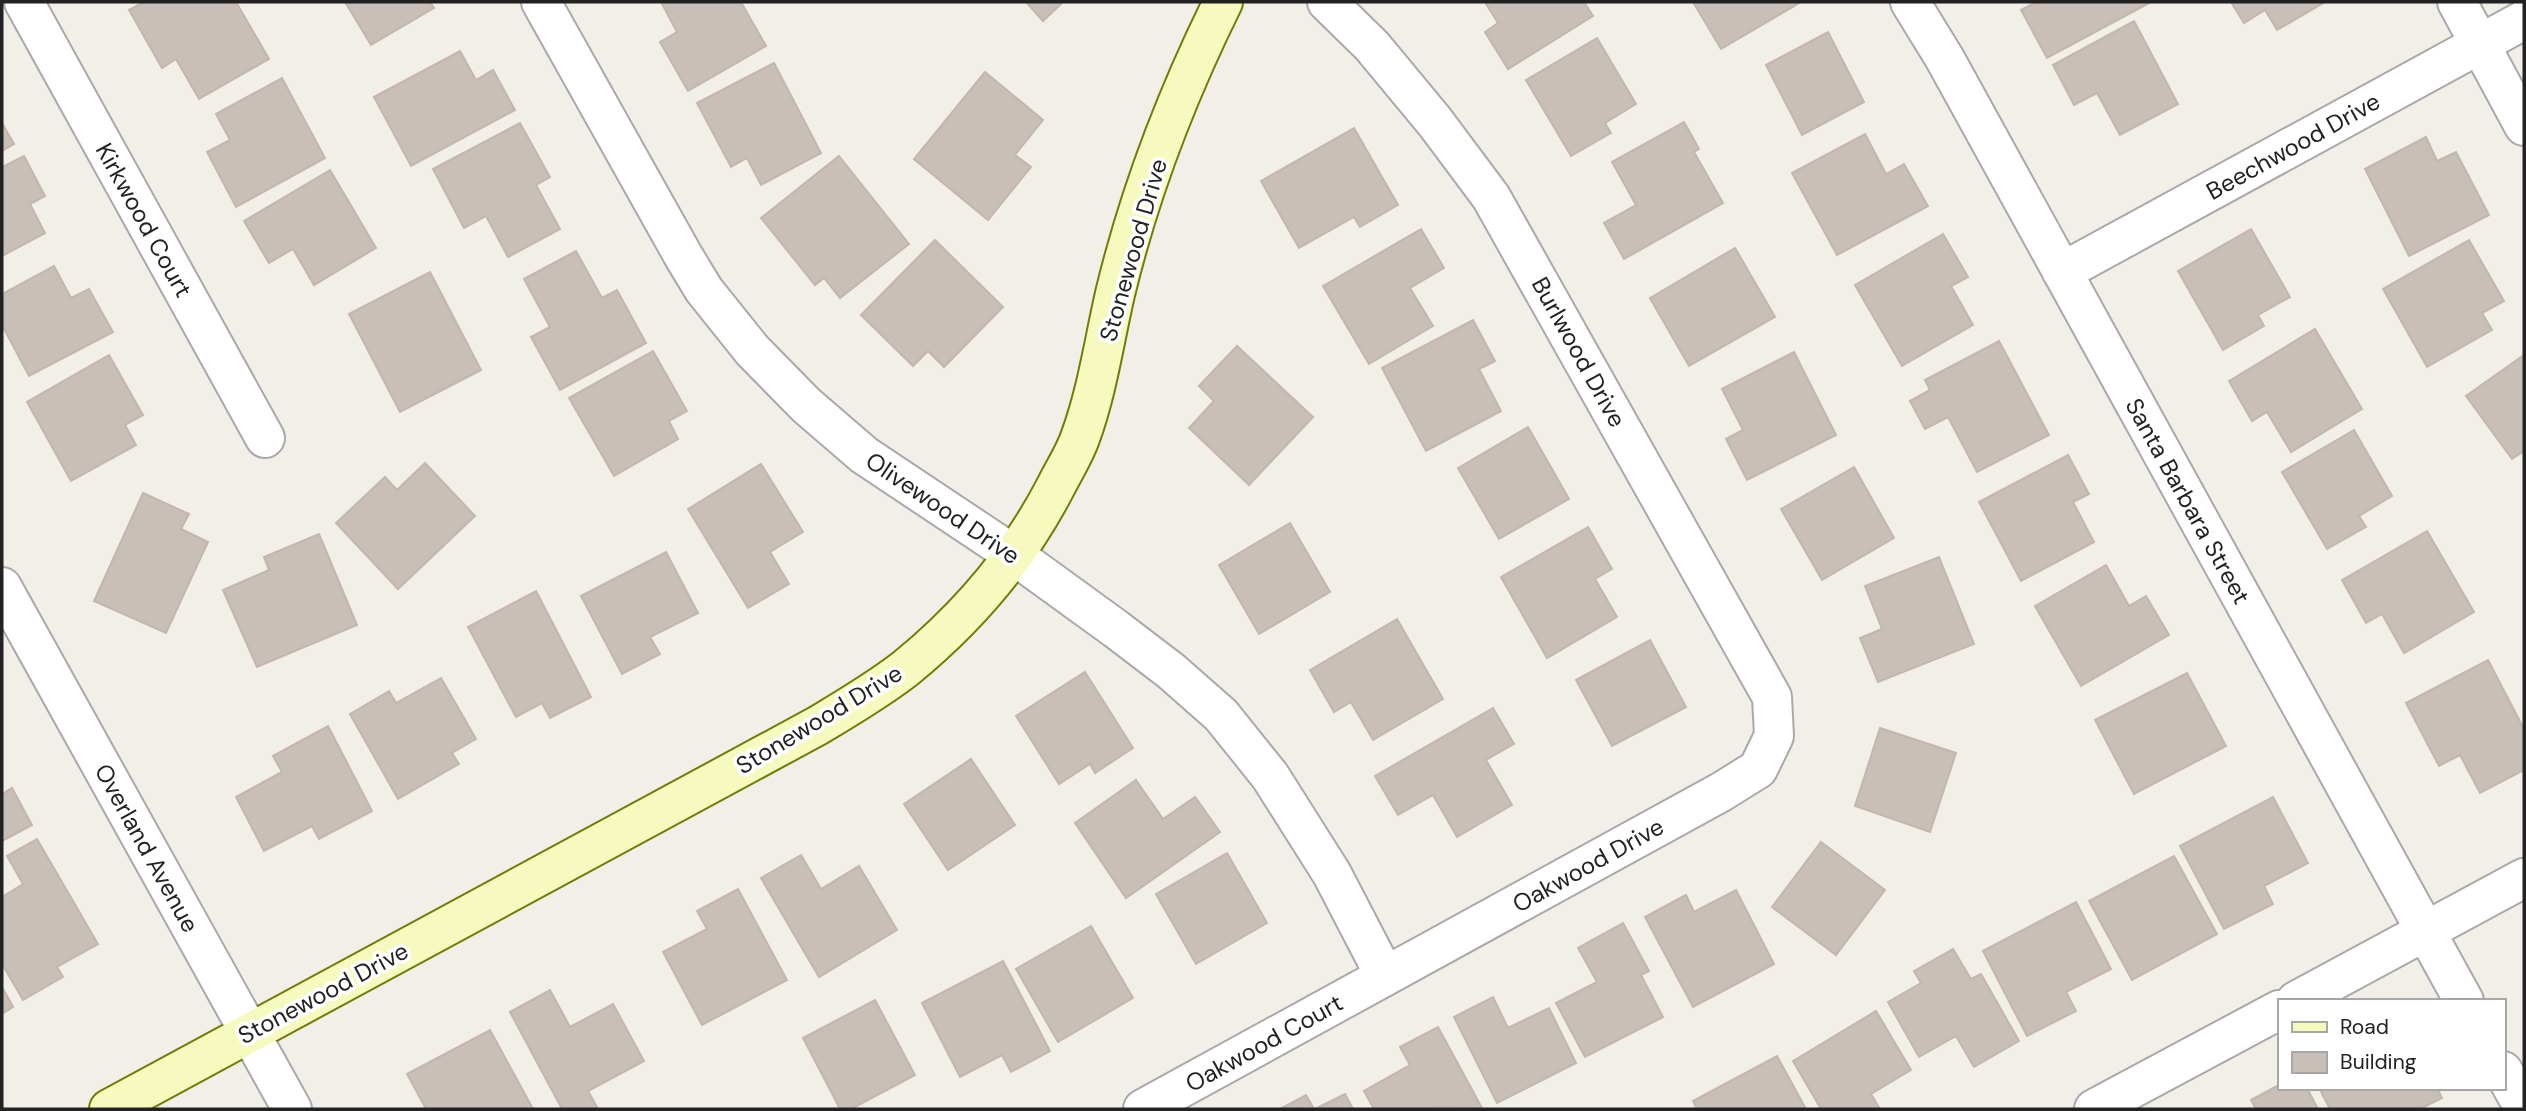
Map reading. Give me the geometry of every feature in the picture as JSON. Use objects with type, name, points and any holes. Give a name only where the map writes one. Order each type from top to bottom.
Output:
[{"type":"street","name":"Kirkwood Court","points":[[24,2],[265,438]]},
{"type":"street","name":"Olivewood Drive","points":[[541,2],[704,290],[752,350],[806,405],[864,455],[1014,555],[1138,646],[1222,716],[1270,776],[1332,874],[1385,976]]},
{"type":"street","name":"Stonewood Drive","points":[[109,1109],[817,726],[904,669],[944,635],[981,596],[1014,555],[1045,508],[1080,440],[1143,194],[1201,47],[1223,2]]},
{"type":"street","name":"Burlwood Drive","points":[[1327,2],[1372,46],[1419,103],[1504,218],[1772,696],[1774,736]]},
{"type":"street","name":"Santa Barbara Street","points":[[1910,2],[1945,59],[2463,999]]},
{"type":"street","points":[[2457,2],[2524,126]]},
{"type":"street","name":"Beechwood Drive","points":[[2062,272],[2524,20]]},
{"type":"street","name":"Overland Avenue","points":[[2,587],[292,1109]]},
{"type":"street","name":"Oakwood Drive","points":[[1385,976],[1749,775],[1758,769],[1774,736]]},
{"type":"street","points":[[2300,999],[2524,878]]},
{"type":"street","name":"Oakwood Court","points":[[1143,1109],[1385,976]]},
{"type":"street","points":[[2094,1109],[2278,1011]]},
{"type":"street","points":[[2505,1075],[2524,1108]]},
{"type":"building","points":[[144,2],[236,2],[269,59],[199,99],[176,59],[162,68],[129,10]]},
{"type":"building","points":[[345,2],[430,2],[434,8],[371,45]]},
{"type":"building","points":[[661,2],[741,2],[766,46],[688,91],[660,42],[677,32]]},
{"type":"building","points":[[1026,2],[1063,2],[1043,21]]},
{"type":"building","points":[[1485,2],[1584,2],[1593,16],[1508,69],[1485,32],[1498,23]]},
{"type":"building","points":[[1693,2],[1801,2],[1721,49]]},
{"type":"building","points":[[2036,2],[2151,2],[2047,58],[2021,10]]},
{"type":"building","points":[[2231,2],[2325,2],[2277,30],[2265,10],[2244,23]]},
{"type":"building","points":[[2134,21],[2178,104],[2120,135],[2097,93],[2074,105],[2053,65]]},
{"type":"building","points":[[1828,32],[1864,102],[1802,135],[1766,65]]},
{"type":"building","points":[[1597,38],[1636,104],[1605,123],[1611,133],[1571,156],[1526,80]]},
{"type":"building","points":[[460,51],[476,80],[493,70],[515,110],[411,166],[374,97]]},
{"type":"building","points":[[774,63],[821,153],[761,185],[747,158],[731,167],[697,103]]},
{"type":"building","points":[[985,72],[1043,120],[1015,155],[1031,167],[988,220],[914,159]]},
{"type":"building","points":[[282,78],[325,158],[236,207],[207,152],[230,140],[216,114]]},
{"type":"building","points":[[1684,122],[1699,149],[1694,152],[1723,203],[1624,259],[1604,223],[1636,205],[1612,162]]},
{"type":"building","points":[[2,123],[14,144],[2,151]]},
{"type":"building","points":[[520,123],[550,177],[536,185],[560,229],[508,257],[486,216],[464,228],[433,169]]},
{"type":"building","points":[[1354,128],[1398,205],[1360,227],[1354,217],[1299,248],[1261,181]]},
{"type":"building","points":[[1865,134],[1886,174],[1904,164],[1928,206],[1837,255],[1792,173]]},
{"type":"building","points":[[2426,137],[2437,161],[2456,152],[2489,215],[2409,256],[2365,169]]},
{"type":"building","points":[[24,156],[45,196],[30,204],[45,233],[2,256],[2,167]]},
{"type":"building","points":[[839,156],[909,244],[840,298],[824,278],[815,285],[761,218]]},
{"type":"building","points":[[330,170],[376,248],[314,285],[293,249],[269,263],[244,221]]},
{"type":"building","points":[[1421,229],[1444,268],[1410,288],[1433,326],[1369,364],[1323,286]]},
{"type":"building","points":[[2251,229],[2290,297],[2258,315],[2264,326],[2223,350],[2178,271]]},
{"type":"building","points":[[1943,234],[1968,277],[1951,286],[1973,325],[1902,366],[1855,285]]},
{"type":"building","points":[[935,240],[1003,307],[944,367],[928,351],[913,366],[861,315]]},
{"type":"building","points":[[2469,240],[2504,301],[2482,313],[2492,330],[2427,367],[2383,289]]},
{"type":"building","points":[[1735,248],[1775,317],[1689,366],[1650,298]]},
{"type":"building","points":[[576,251],[602,298],[617,290],[646,343],[560,390],[531,337],[550,327],[524,279]]},
{"type":"building","points":[[54,266],[71,298],[89,289],[113,332],[29,376],[2,325],[2,294]]},
{"type":"building","points":[[430,272],[481,370],[400,412],[349,314]]},
{"type":"building","points":[[1473,320],[1495,361],[1479,369],[1501,411],[1426,451],[1382,368]]},
{"type":"building","points":[[2315,329],[2362,409],[2291,452],[2267,412],[2252,421],[2229,381]]},
{"type":"building","points":[[1999,341],[2049,435],[1977,472],[1948,417],[1925,429],[1910,401],[1930,390],[1925,380]]},
{"type":"building","points":[[1237,346],[1313,417],[1249,485],[1189,428],[1214,401],[1199,386]]},
{"type":"building","points":[[653,351],[687,411],[669,421],[678,439],[614,476],[569,398]]},
{"type":"building","points":[[1794,352],[1836,435],[1747,480],[1726,439],[1743,430],[1722,389]]},
{"type":"building","points":[[109,355],[143,415],[125,425],[136,445],[71,481],[27,402]]},
{"type":"building","points":[[2524,355],[2524,451],[2512,459],[2466,396]]},
{"type":"building","points":[[1528,427],[1569,499],[1499,539],[1458,468]]},
{"type":"building","points":[[2354,430],[2392,496],[2359,516],[2366,527],[2327,549],[2282,472]]},
{"type":"building","points":[[2068,455],[2089,494],[2073,502],[2094,542],[2021,581],[1979,502]]},
{"type":"building","points":[[425,463],[475,516],[398,589],[336,523],[385,477],[397,490]]},
{"type":"building","points":[[761,464],[803,532],[770,552],[789,584],[748,608],[688,509]]},
{"type":"building","points":[[1854,467],[1894,538],[1822,580],[1781,509]]},
{"type":"building","points":[[143,493],[189,514],[181,529],[208,542],[166,633],[94,601]]},
{"type":"building","points":[[1290,523],[1330,592],[1259,634],[1219,565]]},
{"type":"building","points":[[1588,527],[1612,569],[1595,579],[1617,617],[1547,658],[1501,577]]},
{"type":"building","points":[[2427,531],[2474,612],[2404,653],[2382,614],[2366,623],[2342,580]]},
{"type":"building","points":[[319,534],[357,625],[257,667],[223,590],[269,570],[264,557]]},
{"type":"building","points":[[666,552],[698,613],[650,637],[660,654],[622,674],[581,596]]},
{"type":"building","points":[[1939,557],[1974,644],[1878,682],[1860,638],[1882,629],[1865,586]]},
{"type":"building","points":[[2106,565],[2129,606],[2146,596],[2169,635],[2081,686],[2035,606]]},
{"type":"building","points":[[536,591],[591,697],[550,718],[542,703],[516,717],[468,627]]},
{"type":"building","points":[[1397,619],[1443,699],[1373,740],[1351,702],[1334,712],[1310,670]]},
{"type":"building","points":[[1650,640],[1686,707],[1612,746],[1576,680]]},
{"type":"building","points":[[2488,660],[2524,729],[2524,770],[2480,793],[2460,755],[2439,766],[2406,703]]},
{"type":"building","points":[[1085,672],[1133,748],[1095,773],[1090,764],[1059,784],[1016,716]]},
{"type":"building","points":[[2187,673],[2226,746],[2134,794],[2095,720]]},
{"type":"building","points":[[441,678],[476,739],[452,753],[459,764],[398,799],[350,714],[389,691],[396,703]]},
{"type":"building","points":[[1493,708],[1514,744],[1486,760],[1512,805],[1457,837],[1433,795],[1398,815],[1375,776]]},
{"type":"building","points":[[328,726],[372,811],[319,839],[312,826],[264,851],[236,797],[282,772],[273,756]]},
{"type":"building","points":[[1880,728],[1956,753],[1930,832],[1855,806]]},
{"type":"building","points":[[971,759],[1015,825],[948,870],[904,804]]},
{"type":"building","points":[[1136,780],[1163,819],[1195,797],[1220,832],[1126,898],[1075,823]]},
{"type":"building","points":[[12,788],[32,825],[2,841],[2,794]]},
{"type":"building","points":[[2273,797],[2308,863],[2264,886],[2273,904],[2224,929],[2180,846]]},
{"type":"building","points":[[37,839],[98,944],[57,967],[63,977],[23,1000],[2,964],[2,897],[23,884],[7,856]]},
{"type":"building","points":[[1821,842],[1885,890],[1836,955],[1772,907]]},
{"type":"building","points":[[1227,853],[1267,923],[1196,964],[1156,894]]},
{"type":"building","points":[[801,855],[821,889],[859,866],[897,930],[819,977],[761,878]]},
{"type":"building","points":[[2174,856],[2217,934],[2132,980],[2089,901]]},
{"type":"building","points":[[738,889],[787,980],[702,1025],[663,952],[707,929],[697,911]]},
{"type":"building","points":[[1736,890],[1774,964],[1693,1007],[1645,917],[1686,895],[1694,912]]},
{"type":"building","points":[[2076,902],[2111,969],[2066,992],[2076,1011],[2027,1036],[1983,951]]},
{"type":"building","points":[[1623,923],[1649,971],[1641,975],[1663,1017],[1585,1057],[1556,1003],[1597,982],[1578,948]]},
{"type":"building","points":[[1091,926],[1133,998],[1058,1042],[1016,969]]},
{"type":"building","points":[[1953,949],[1971,979],[1981,974],[2019,1041],[1974,1067],[1956,1036],[1919,1057],[1888,1002],[1921,983],[1914,971]]},
{"type":"building","points":[[1003,961],[1050,1051],[1011,1072],[1002,1055],[960,1077],[922,1003]]},
{"type":"building","points":[[2,987],[13,1007],[2,1014]]},
{"type":"building","points":[[550,990],[570,1027],[613,1004],[644,1061],[588,1091],[598,1109],[562,1109],[510,1012]]},
{"type":"building","points":[[1493,997],[1508,1028],[1549,1008],[1576,1063],[1497,1103],[1454,1017]]},
{"type":"building","points":[[875,1000],[915,1075],[851,1109],[840,1109],[803,1038]]},
{"type":"building","points":[[1876,1011],[1911,1070],[1871,1094],[1880,1109],[1821,1109],[1793,1061]]},
{"type":"building","points":[[1438,1027],[1482,1108],[1374,1109],[1364,1091],[1410,1065],[1400,1047]]},
{"type":"building","points":[[490,1030],[533,1109],[426,1109],[407,1074]]},
{"type":"building","points":[[1777,1056],[1806,1109],[1697,1109],[1693,1101]]},
{"type":"building","points":[[2278,1086],[2278,1090],[2308,1090],[2318,1109],[2256,1109],[2251,1100]]},
{"type":"building","points":[[2320,1090],[2438,1090],[2442,1098],[2420,1109],[2330,1109]]},
{"type":"building","points":[[1345,1094],[1353,1109],[1315,1109]]},
{"type":"building","points":[[1306,1095],[1314,1109],[1280,1109]]}]
